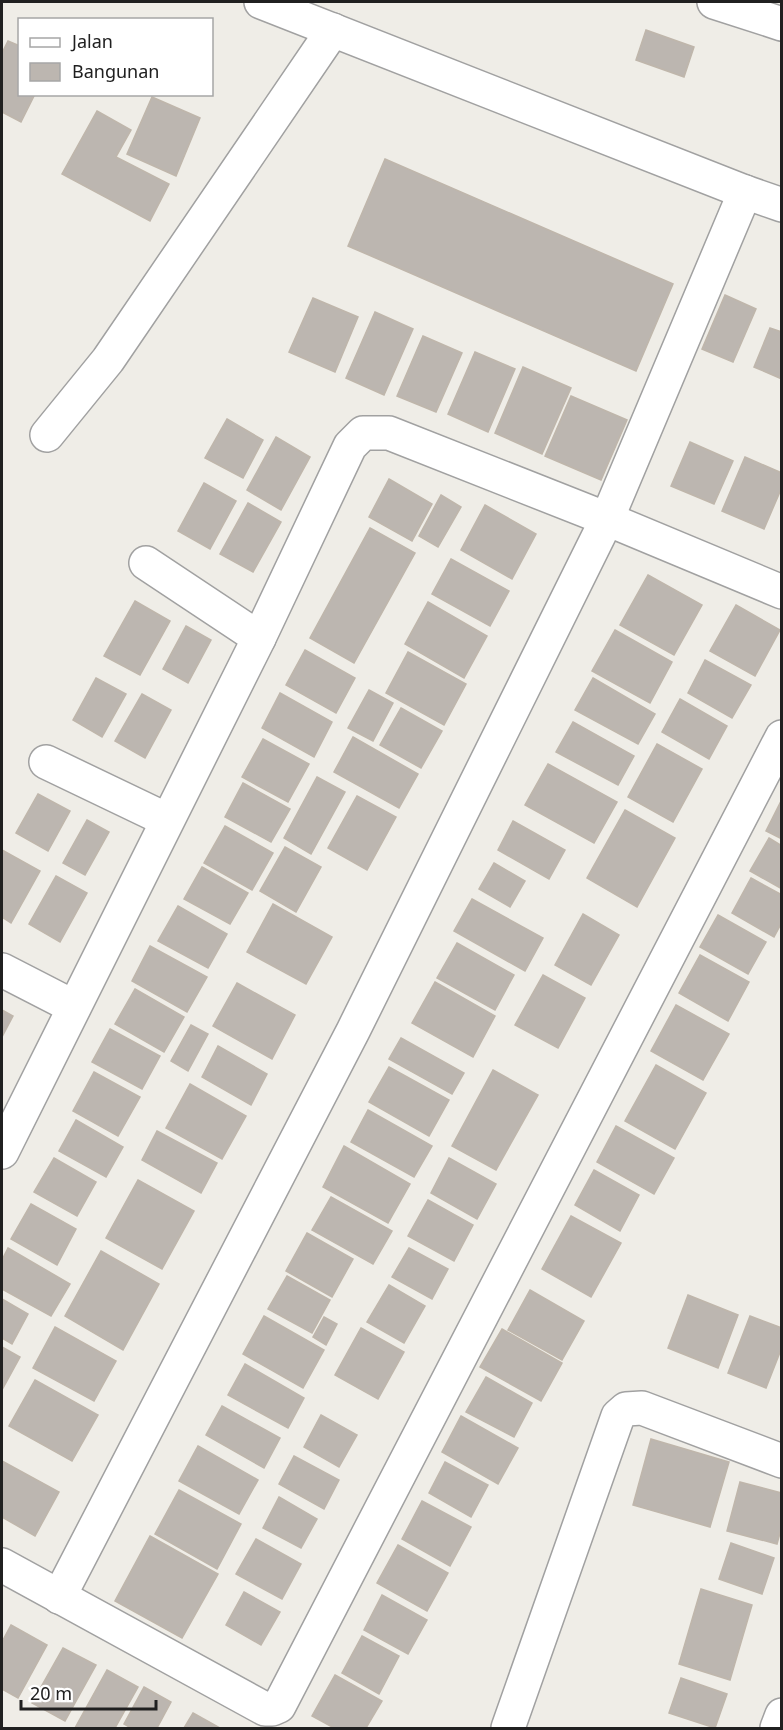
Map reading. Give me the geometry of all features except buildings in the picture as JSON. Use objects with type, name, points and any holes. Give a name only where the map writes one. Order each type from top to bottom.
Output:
[{"type":"street","points":[[261,2],[782,205]]},
{"type":"street","points":[[714,2],[782,24]]},
{"type":"street","points":[[46,435],[108,360],[333,30]]},
{"type":"street","points":[[59,1597],[353,1031],[607,519],[745,192]]},
{"type":"street","points":[[2,1152],[259,638],[350,446],[363,433],[389,433],[607,519],[782,592]]},
{"type":"street","points":[[146,563],[259,638]]},
{"type":"street","points":[[2,1565],[265,1709],[279,1706],[782,736]]},
{"type":"street","points":[[46,762],[167,820]]},
{"type":"street","points":[[2,970],[74,1006]]},
{"type":"street","points":[[508,1728],[618,1416],[626,1409],[642,1408],[782,1461]]},
{"type":"street","points":[[777,1728],[782,1715]]}]
